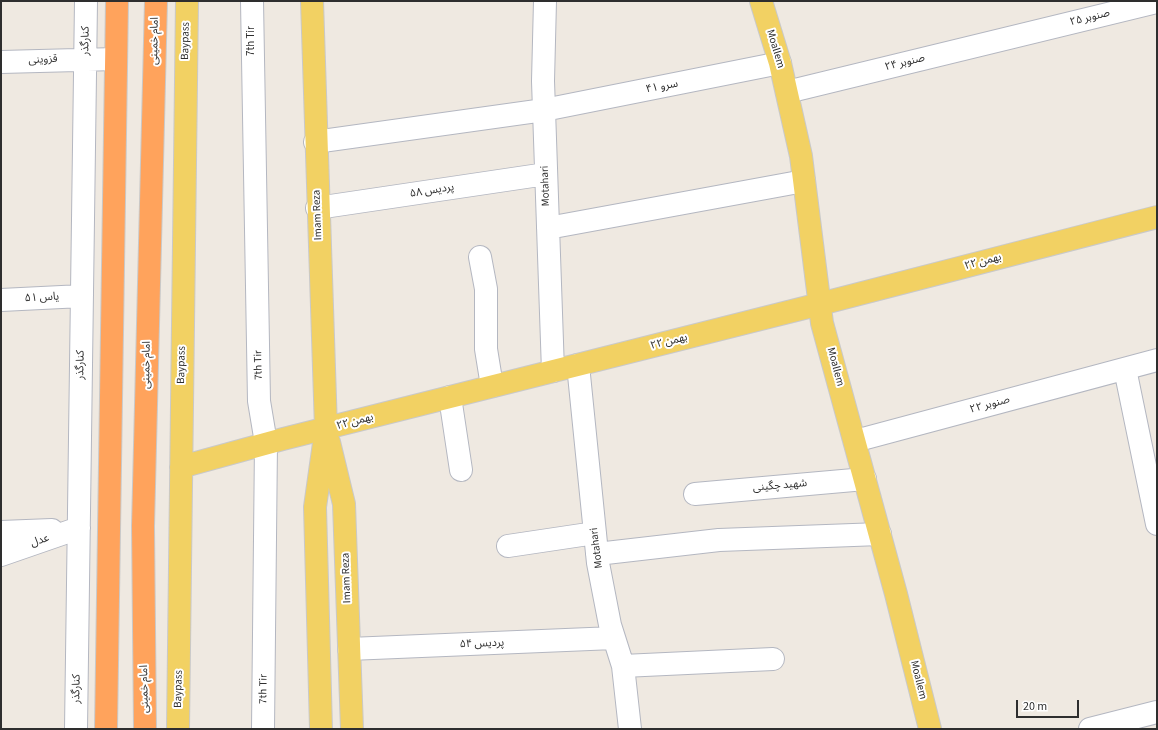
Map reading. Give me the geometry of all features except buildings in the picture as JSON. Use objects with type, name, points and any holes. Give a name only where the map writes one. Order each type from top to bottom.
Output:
[{"type":"highway","points":[[106,729],[117,1]]},
{"type":"highway","name":"امام خمینی","points":[[145,729],[144,485],[156,1]]},
{"type":"highway","points":[[110,483],[144,485]]},
{"type":"main road","name":"Baypass","points":[[178,729],[186,1]]},
{"type":"main road","name":"Imam Reza","points":[[312,1],[317,208],[326,429],[315,507],[321,729]]},
{"type":"main road","name":"Moallem","points":[[761,1],[780,63],[801,156],[822,323],[880,534],[930,729]]},
{"type":"main road","name":"۲۲ بهمن","points":[[181,468],[266,443],[820,304],[1157,217]]},
{"type":"main road","name":"Imam Reza","points":[[326,429],[344,504],[352,729]]},
{"type":"street","name":"کنارگذر","points":[[72,729],[79,528],[86,1]]},
{"type":"street","name":"7th Tir","points":[[252,1],[259,400],[266,443],[264,729]]},
{"type":"street","name":"Motahari","points":[[545,1],[544,110],[553,371]]},
{"type":"street","name":"صنوبر ۲۵","points":[[1024,34],[1157,2]]},
{"type":"street","name":"صنوبر ۲۴","points":[[787,92],[1024,34]]},
{"type":"street","name":"قزوینی","points":[[1,62],[116,59]]},
{"type":"street","name":"سرو ۴۱","points":[[315,142],[544,110],[780,63]]},
{"type":"street","name":"پردیس ۵۸","points":[[317,208],[546,174]]},
{"type":"street","points":[[548,228],[804,181]]},
{"type":"street","points":[[480,257],[486,289],[486,349],[492,386]]},
{"type":"street","name":"یاس ۵۱","points":[[1,300],[82,296]]},
{"type":"street","name":"صنوبر ۲۲","points":[[855,441],[1157,360]]},
{"type":"street","name":"Motahari","points":[[578,365],[597,554],[610,625],[623,666],[630,729]]},
{"type":"street","points":[[1125,368],[1157,524]]},
{"type":"street","points":[[450,397],[461,470]]},
{"type":"street","name":"شهید چگینی","points":[[695,494],[865,479]]},
{"type":"street","points":[[1,532],[79,528]]},
{"type":"street","name":"عدل","points":[[1,555],[79,528]]},
{"type":"street","points":[[508,546],[595,533]]},
{"type":"street","points":[[597,554],[719,540],[880,534]]},
{"type":"street","name":"پردیس ۵۴","points":[[349,649],[614,638]]},
{"type":"street","points":[[623,666],[773,659]]},
{"type":"street","points":[[1090,729],[1157,712]]}]
